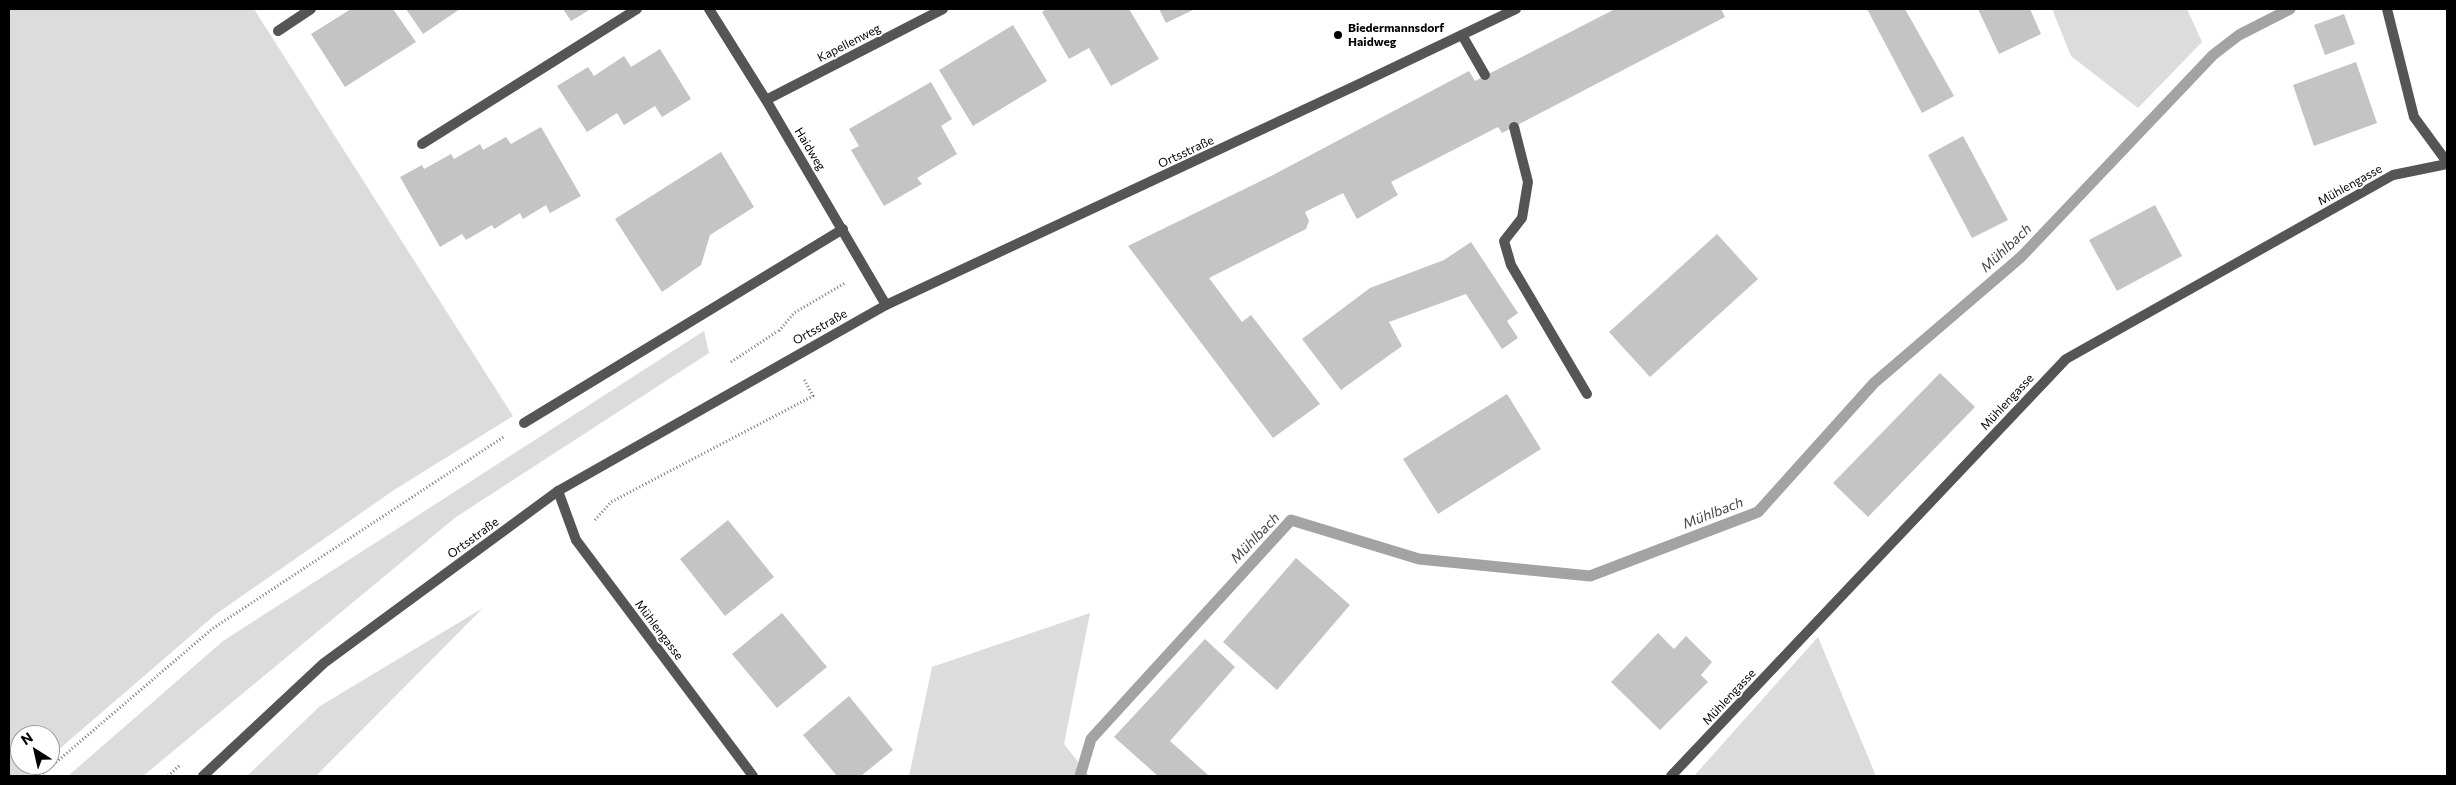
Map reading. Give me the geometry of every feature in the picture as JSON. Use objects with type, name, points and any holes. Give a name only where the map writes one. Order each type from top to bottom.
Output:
[{"type":"street","points":[[278,32],[311,9]]},
{"type":"street","points":[[422,144],[637,9]]},
{"type":"street","name":"Haidweg","points":[[709,9],[766,100],[886,305]]},
{"type":"street","name":"Kapellenweg","points":[[766,100],[943,9]]},
{"type":"street","name":"Ortsstraße","points":[[203,776],[324,663],[558,492],[886,305],[1516,9]]},
{"type":"street","points":[[2387,9],[2414,116],[2447,163]]},
{"type":"street","points":[[1462,35],[1485,75]]},
{"type":"street","points":[[1514,127],[1528,182],[1522,218],[1504,241],[1511,265],[1587,394]]},
{"type":"street","name":"Mühlengasse","points":[[1671,776],[2066,359],[2392,175],[2447,163]]},
{"type":"street","points":[[524,423],[843,229]]},
{"type":"street","name":"Mühlengasse","points":[[558,492],[576,540],[753,776]]},
{"type":"path","points":[[40,776],[212,629],[524,423]]},
{"type":"shaded area","points":[[9,9],[254,9],[513,416],[394,490],[216,614],[60,748],[60,725],[10,725],[10,775],[29,775],[9,776]]},
{"type":"shaded area","points":[[2052,9],[2187,9],[2202,42],[2138,108],[2071,56]]},
{"type":"shaded area","points":[[704,331],[709,353],[456,517],[143,776],[68,776],[223,641]]},
{"type":"shaded area","points":[[483,608],[316,776],[247,776],[320,706]]},
{"type":"shaded area","points":[[1090,613],[1064,744],[1089,776],[909,776],[932,667]]},
{"type":"shaded area","points":[[1818,637],[1876,776],[1694,776]]},
{"type":"building","points":[[351,9],[393,9],[416,42],[345,87],[311,34]]},
{"type":"building","points":[[406,9],[460,9],[423,34]]},
{"type":"building","points":[[563,9],[591,9],[571,21]]},
{"type":"building","points":[[1047,9],[1129,9],[1159,59],[1111,86],[1089,48],[1069,59],[1042,12]]},
{"type":"building","points":[[1159,9],[1195,9],[1166,23]]},
{"type":"building","points":[[1615,9],[1721,9],[1725,17],[1502,133],[1498,127],[1391,182],[1398,195],[1357,219],[1343,193],[1305,212],[1309,221],[1306,229],[1209,278],[1242,322],[1251,315],[1320,404],[1273,438],[1128,246],[1273,175],[1469,71],[1475,81]]},
{"type":"building","points":[[1867,9],[1905,9],[1954,96],[1922,113]]},
{"type":"building","points":[[1978,9],[2030,9],[2041,34],[1999,54]]},
{"type":"building","points":[[2344,14],[2355,44],[2325,55],[2314,25]]},
{"type":"building","points":[[1013,25],[1047,81],[973,126],[939,70]]},
{"type":"building","points":[[660,49],[691,99],[662,117],[655,106],[624,125],[617,113],[587,132],[557,86],[588,67],[594,76],[624,56],[631,67]]},
{"type":"building","points":[[2356,62],[2377,123],[2314,146],[2293,85]]},
{"type":"building","points":[[931,82],[952,119],[941,126],[957,154],[917,178],[922,184],[884,206],[851,150],[859,146],[849,129]]},
{"type":"building","points":[[541,127],[581,196],[550,213],[546,205],[523,219],[520,213],[494,229],[492,225],[466,240],[462,234],[440,247],[400,177],[422,165],[424,169],[451,154],[454,159],[480,144],[483,150],[506,137],[511,144]]},
{"type":"building","points":[[1963,136],[2008,220],[1972,238],[1928,155]]},
{"type":"building","points":[[721,152],[754,207],[710,235],[701,265],[662,292],[615,219]]},
{"type":"building","points":[[2155,205],[2182,256],[2117,291],[2089,240]]},
{"type":"building","points":[[1717,234],[1758,279],[1650,377],[1609,332]]},
{"type":"building","points":[[1471,242],[1518,313],[1507,321],[1518,338],[1502,349],[1466,294],[1389,322],[1402,346],[1341,390],[1302,339],[1370,288],[1444,260]]},
{"type":"building","points":[[1940,373],[1975,407],[1868,517],[1833,483]]},
{"type":"building","points":[[1507,394],[1541,449],[1438,514],[1403,459]]},
{"type":"building","points":[[728,520],[774,577],[725,616],[680,559]]},
{"type":"building","points":[[1296,558],[1350,605],[1277,690],[1223,642]]},
{"type":"building","points":[[782,613],[827,667],[777,708],[732,654]]},
{"type":"building","points":[[1658,633],[1674,649],[1686,636],[1712,662],[1701,675],[1708,682],[1660,730],[1611,682]]},
{"type":"building","points":[[1205,639],[1235,667],[1170,741],[1208,775],[1158,776],[1114,737]]},
{"type":"building","points":[[849,696],[893,750],[861,776],[837,776],[803,735]]},
{"type":"waterway","name":"Mühlbach","points":[[1080,776],[1091,739],[1291,520],[1419,559],[1590,576],[1758,512],[1874,383],[2021,257],[2213,55],[2239,35],[2290,9]]},
{"type":"place","name":"Biedermannsdorf Haidweg","points":[[1338,35]]}]
